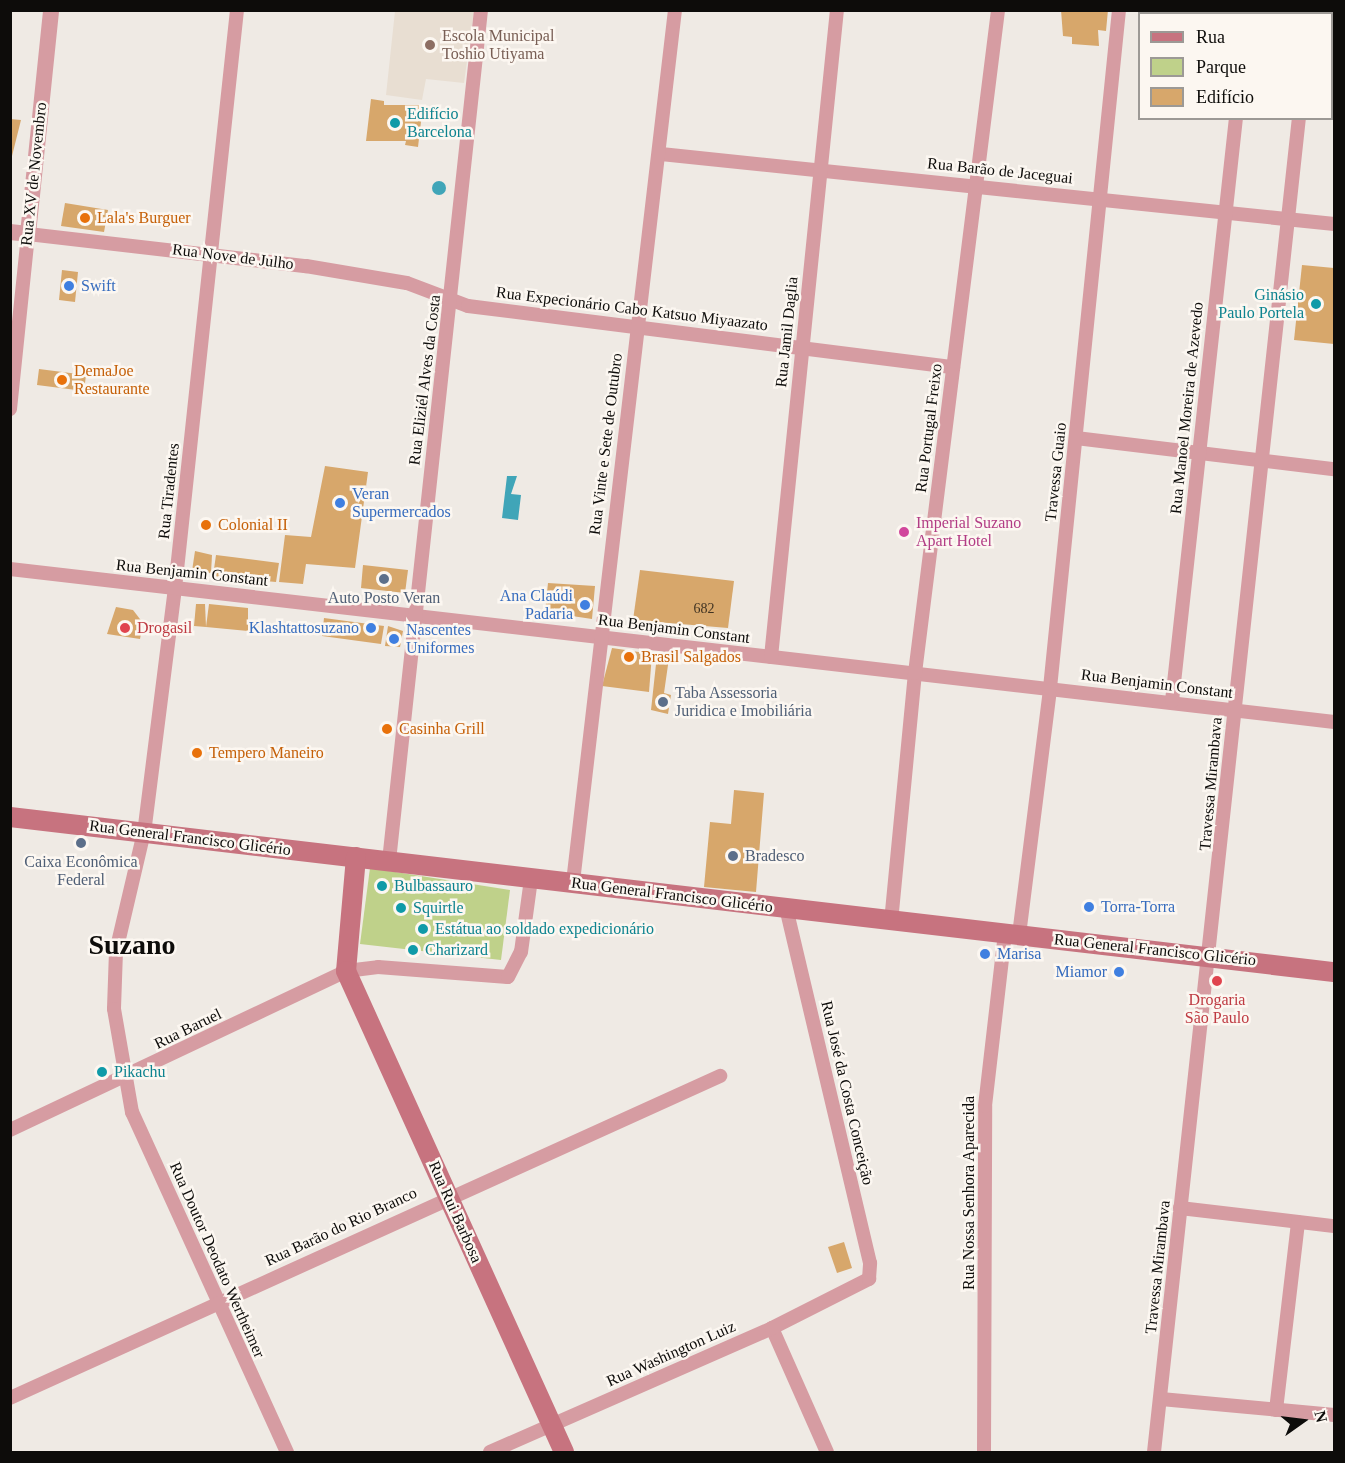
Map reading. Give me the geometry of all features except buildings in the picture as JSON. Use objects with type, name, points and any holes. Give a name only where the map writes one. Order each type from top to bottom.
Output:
[{"type":"main road","points":[[1325,10],[1335,11]]},
{"type":"main road","name":"Rua General Francisco Glicério","points":[[10,817],[531,879],[573,882],[891,922],[1210,956],[1335,972]]},
{"type":"main road","points":[[346,971],[356,857]]},
{"type":"main road","name":"Rua Rui Barbosa","points":[[346,971],[564,1452]]},
{"type":"street","name":"Rua XV de Novembro","points":[[10,409],[51,10]]},
{"type":"street","name":"Rua Tiradentes","points":[[123,1079],[114,968],[144,832],[175,588],[237,10]]},
{"type":"street","name":"Rua Eliziél Alves da Costa","points":[[389,861],[481,10]]},
{"type":"street","name":"Rua Vinte e Sete de Outubro","points":[[573,882],[598,637],[637,326],[662,154],[675,10]]},
{"type":"street","name":"Rua Jamil Daglia","points":[[771,657],[837,10]]},
{"type":"street","name":"Rua Portugal Freixo","points":[[891,922],[915,673],[973,185],[998,10]]},
{"type":"street","name":"Travessa Guaio","points":[[1012,935],[1050,688],[1119,10]]},
{"type":"street","name":"Rua Manoel Moreira de Azevedo","points":[[1172,701],[1236,120]]},
{"type":"street","name":"Travessa Mirambava","points":[[1154,1452],[1264,461],[1299,120]]},
{"type":"street","name":"Rua Barão de Jaceguai","points":[[662,154],[1335,224]]},
{"type":"street","name":"Rua Nove de Julho","points":[[10,232],[210,254],[407,282],[451,299]]},
{"type":"street","name":"Rua Expecionário Cabo Katsuo Miyaazato","points":[[451,299],[468,306],[802,346],[953,367]]},
{"type":"street","points":[[1076,438],[1335,469]]},
{"type":"street","name":"Rua Benjamin Constant","points":[[10,569],[1172,701],[1335,722]]},
{"type":"street","name":"Rua Baruel","points":[[10,1130],[123,1079],[346,971],[378,967],[508,976],[521,952],[531,879]]},
{"type":"street","name":"Rua José da Costa Conceição","points":[[786,909],[870,1263],[863,1283]]},
{"type":"street","name":"Rua Nossa Senhora Aparecida","points":[[984,1452],[985,1106],[1012,935]]},
{"type":"street","name":"Rua Barão do Rio Branco","points":[[10,1398],[448,1196],[720,1076]]},
{"type":"street","name":"Rua Doutor Deodato Wertheimer","points":[[123,1079],[132,1112],[287,1452]]},
{"type":"street","points":[[1180,1208],[1335,1226]]},
{"type":"street","points":[[1276,1410],[1298,1222]]},
{"type":"street","name":"Rua Washington Luiz","points":[[490,1452],[772,1328],[863,1283]]},
{"type":"street","points":[[772,1328],[827,1452]]},
{"type":"street","points":[[1161,1399],[1335,1415]]},
{"type":"shaded area","name":"Escola Municipal Toshio Utiyama","points":[[395,11],[474,11],[464,83],[426,79],[422,100],[386,95]]},
{"type":"green space","points":[[370,868],[510,890],[501,960],[360,944]]},
{"type":"water","points":[[439,181],[444,183],[446,188],[444,193],[439,195],[434,193],[432,188],[434,183]]},
{"type":"water","points":[[507,476],[517,476],[511,494],[521,495],[518,520],[502,518]]},
{"type":"place","name":"Escola Municipal Toshio Utiyama","points":[[430,45]]},
{"type":"place","name":"Edifício Barcelona","points":[[395,123]]},
{"type":"place","name":"Lala's Burguer","points":[[85,218]]},
{"type":"place","name":"Swift","points":[[69,286]]},
{"type":"place","name":"Ginásio Paulo Portela","points":[[1316,304]]},
{"type":"place","name":"DemaJoe Restaurante","points":[[62,380]]},
{"type":"place","name":"Veran Supermercados","points":[[340,503]]},
{"type":"place","name":"Colonial II","points":[[206,525]]},
{"type":"place","name":"Imperial Suzano Apart Hotel","points":[[904,532]]},
{"type":"place","name":"Auto Posto Veran","points":[[384,579]]},
{"type":"place","name":"Ana Claúdi Padaria","points":[[585,605]]},
{"type":"place","name":"Drogasil","points":[[125,628]]},
{"type":"place","name":"Klashtattosuzano","points":[[371,628]]},
{"type":"place","name":"Nascentes Uniformes","points":[[394,639]]},
{"type":"place","name":"Brasil Salgados","points":[[629,657]]},
{"type":"place","name":"Taba Assessoria Juridica e Imobiliária","points":[[663,702]]},
{"type":"place","name":"Casinha Grill","points":[[387,729]]},
{"type":"place","name":"Tempero Maneiro","points":[[197,753]]},
{"type":"place","name":"Caixa Econômica Federal","points":[[81,843]]},
{"type":"place","name":"Bradesco","points":[[733,856]]},
{"type":"place","name":"Bulbassauro","points":[[382,886]]},
{"type":"place","name":"Torra-Torra","points":[[1089,907]]},
{"type":"place","name":"Squirtle","points":[[401,908]]},
{"type":"place","name":"Estátua ao soldado expedicionário","points":[[423,929]]},
{"type":"place","name":"Charizard","points":[[413,950]]},
{"type":"place","name":"Marisa","points":[[985,954]]},
{"type":"place","name":"Miamor","points":[[1119,972]]},
{"type":"place","name":"Drogaria São Paulo","points":[[1217,981]]},
{"type":"place","name":"Pikachu","points":[[102,1072]]},
{"type":"district","name":"Suzano","points":[[132,945]]}]
